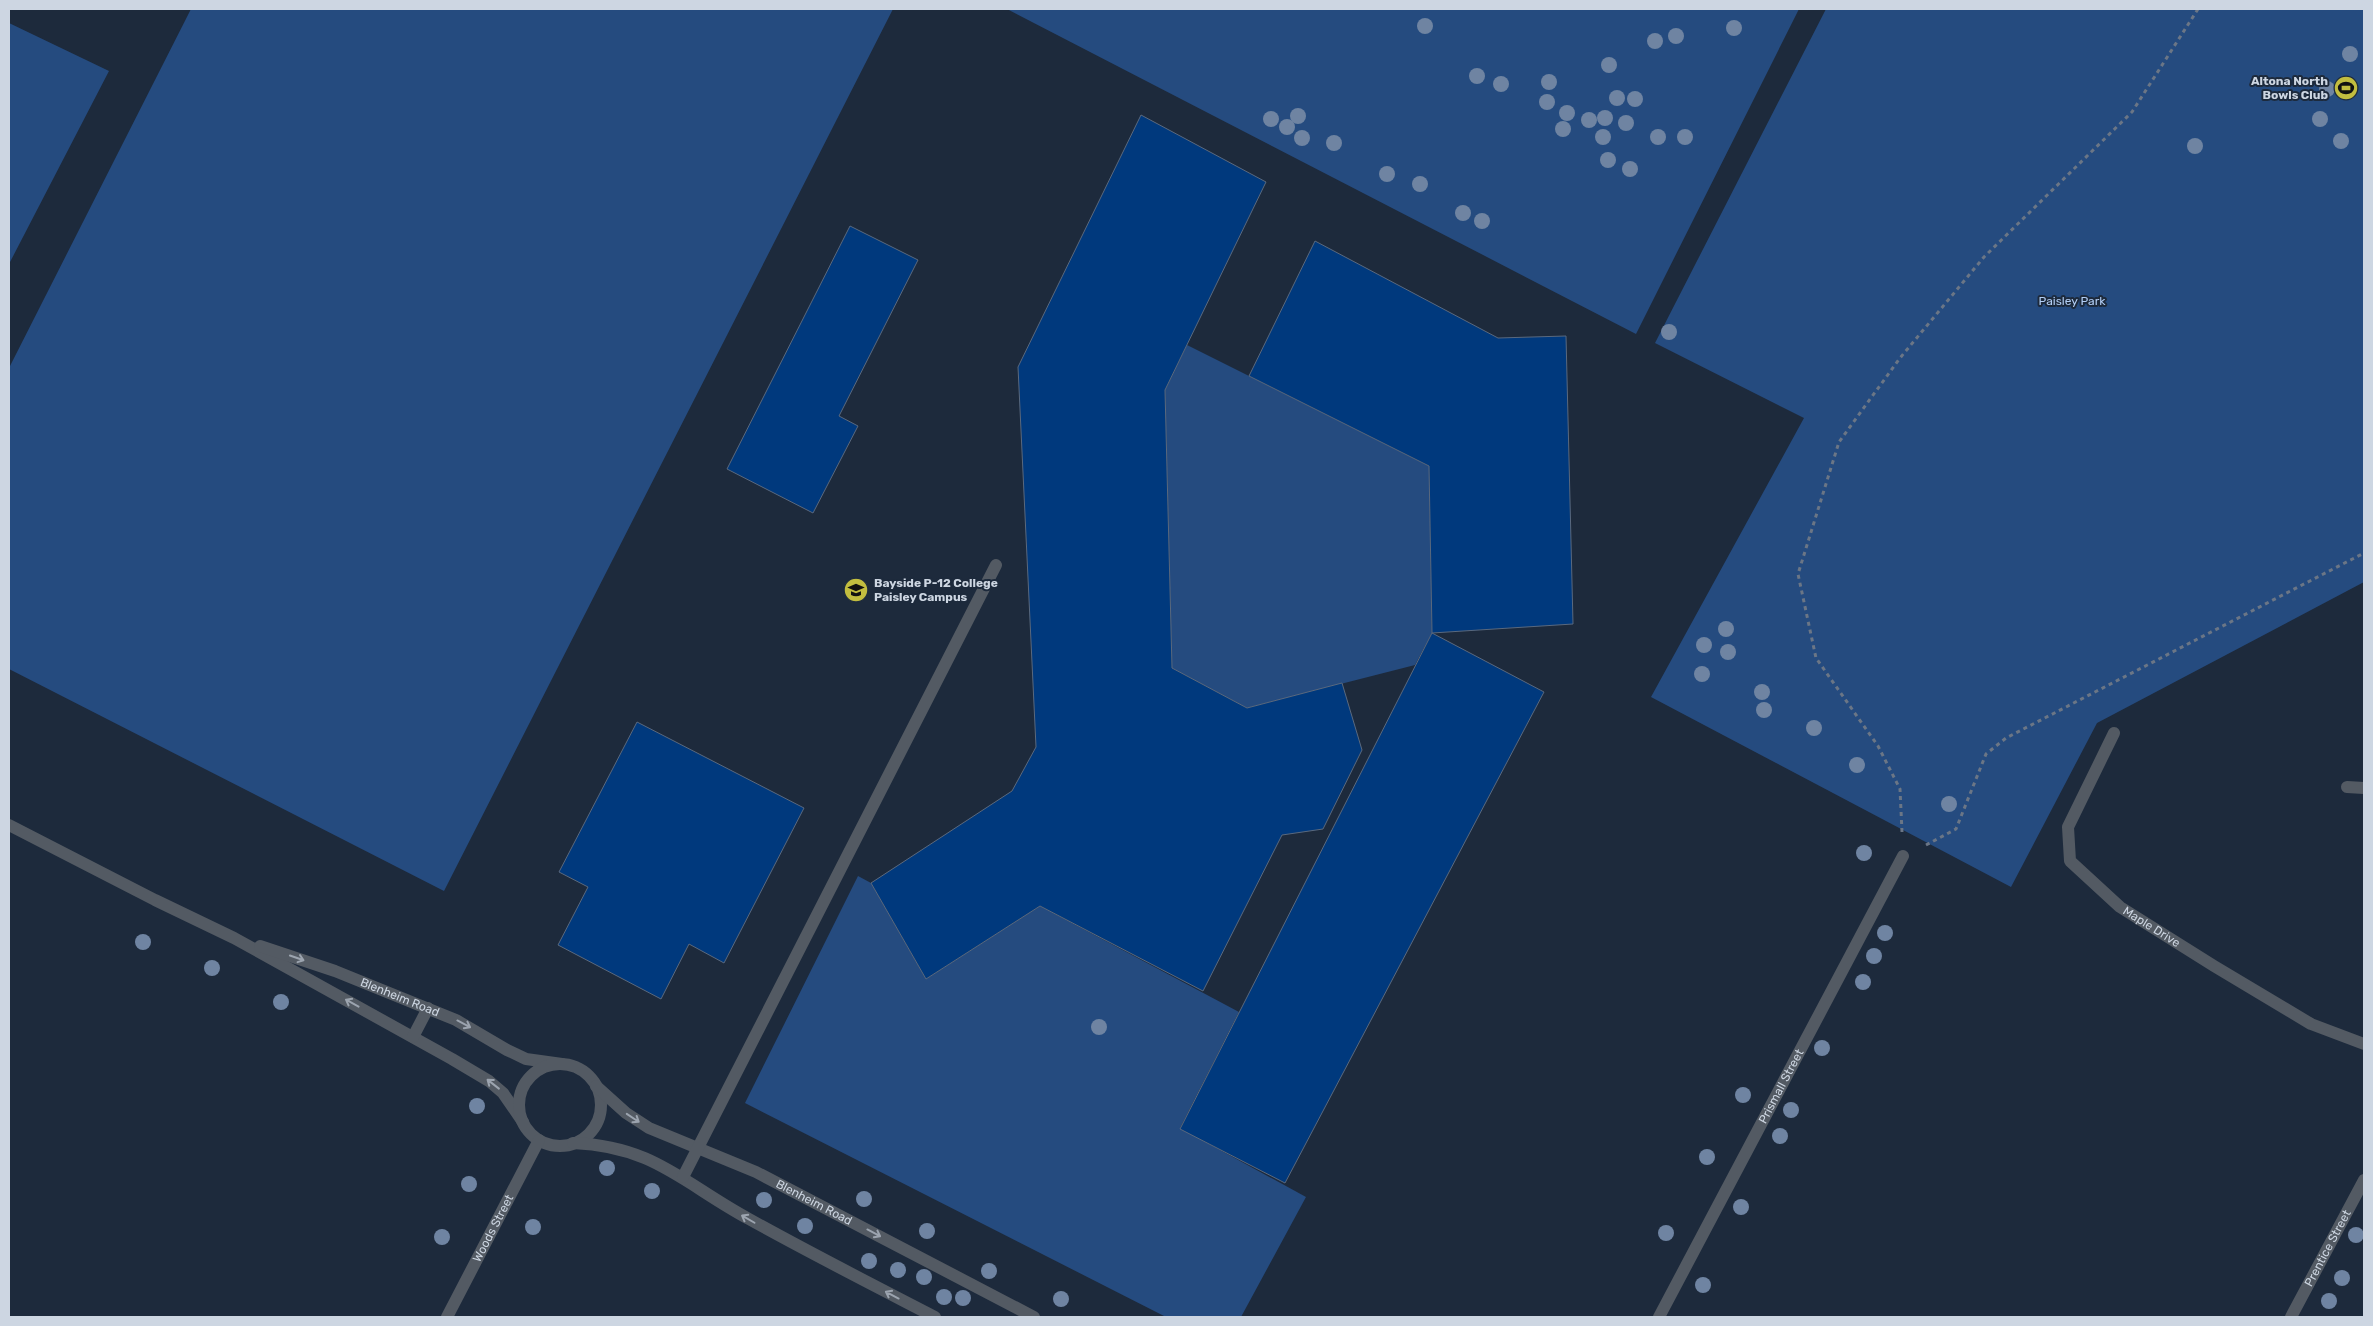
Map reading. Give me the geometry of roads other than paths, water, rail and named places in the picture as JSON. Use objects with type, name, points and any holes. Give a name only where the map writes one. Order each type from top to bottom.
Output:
[{"type":"street","points":[[683,1177],[996,565]]},
{"type":"street","name":"Maple Drive","points":[[2114,733],[2068,827],[2070,861],[2120,906],[2214,966],[2311,1024],[2364,1044]]},
{"type":"street","points":[[2346,787],[2364,788]]},
{"type":"street","name":"Blenheim Road","points":[[9,824],[155,900],[234,938],[489,1081],[508,1098],[523,1122]]},
{"type":"street","name":"Prismall Street","points":[[1659,1317],[1903,856]]},
{"type":"street","name":"Blenheim Road","points":[[234,938],[335,971],[428,1008],[468,1026],[507,1050],[526,1058],[562,1064]]},
{"type":"street","points":[[413,1037],[428,1008]]},
{"type":"street","points":[[573,1143],[587,1135],[597,1122],[601,1101],[596,1086],[582,1070],[562,1064],[550,1064],[539,1069],[526,1082],[519,1098],[523,1122],[529,1132],[538,1140],[556,1146],[573,1143],[602,1145],[632,1152],[683,1177],[746,1218],[935,1317]]},
{"type":"street","name":"Blenheim Road","points":[[596,1086],[637,1120],[696,1149],[756,1172],[1034,1317]]},
{"type":"street","name":"Woods Street","points":[[447,1317],[538,1140]]},
{"type":"street","name":"Prentice Street","points":[[2291,1317],[2364,1180]]},
{"type":"place","name":"Altona North Bowls Club","points":[[2346,88]]},
{"type":"place","name":"Bayside P-12 College Paisley Campus","points":[[856,590]]},
{"type":"park label","name":"Paisley Park","points":[[2072,301]]}]
